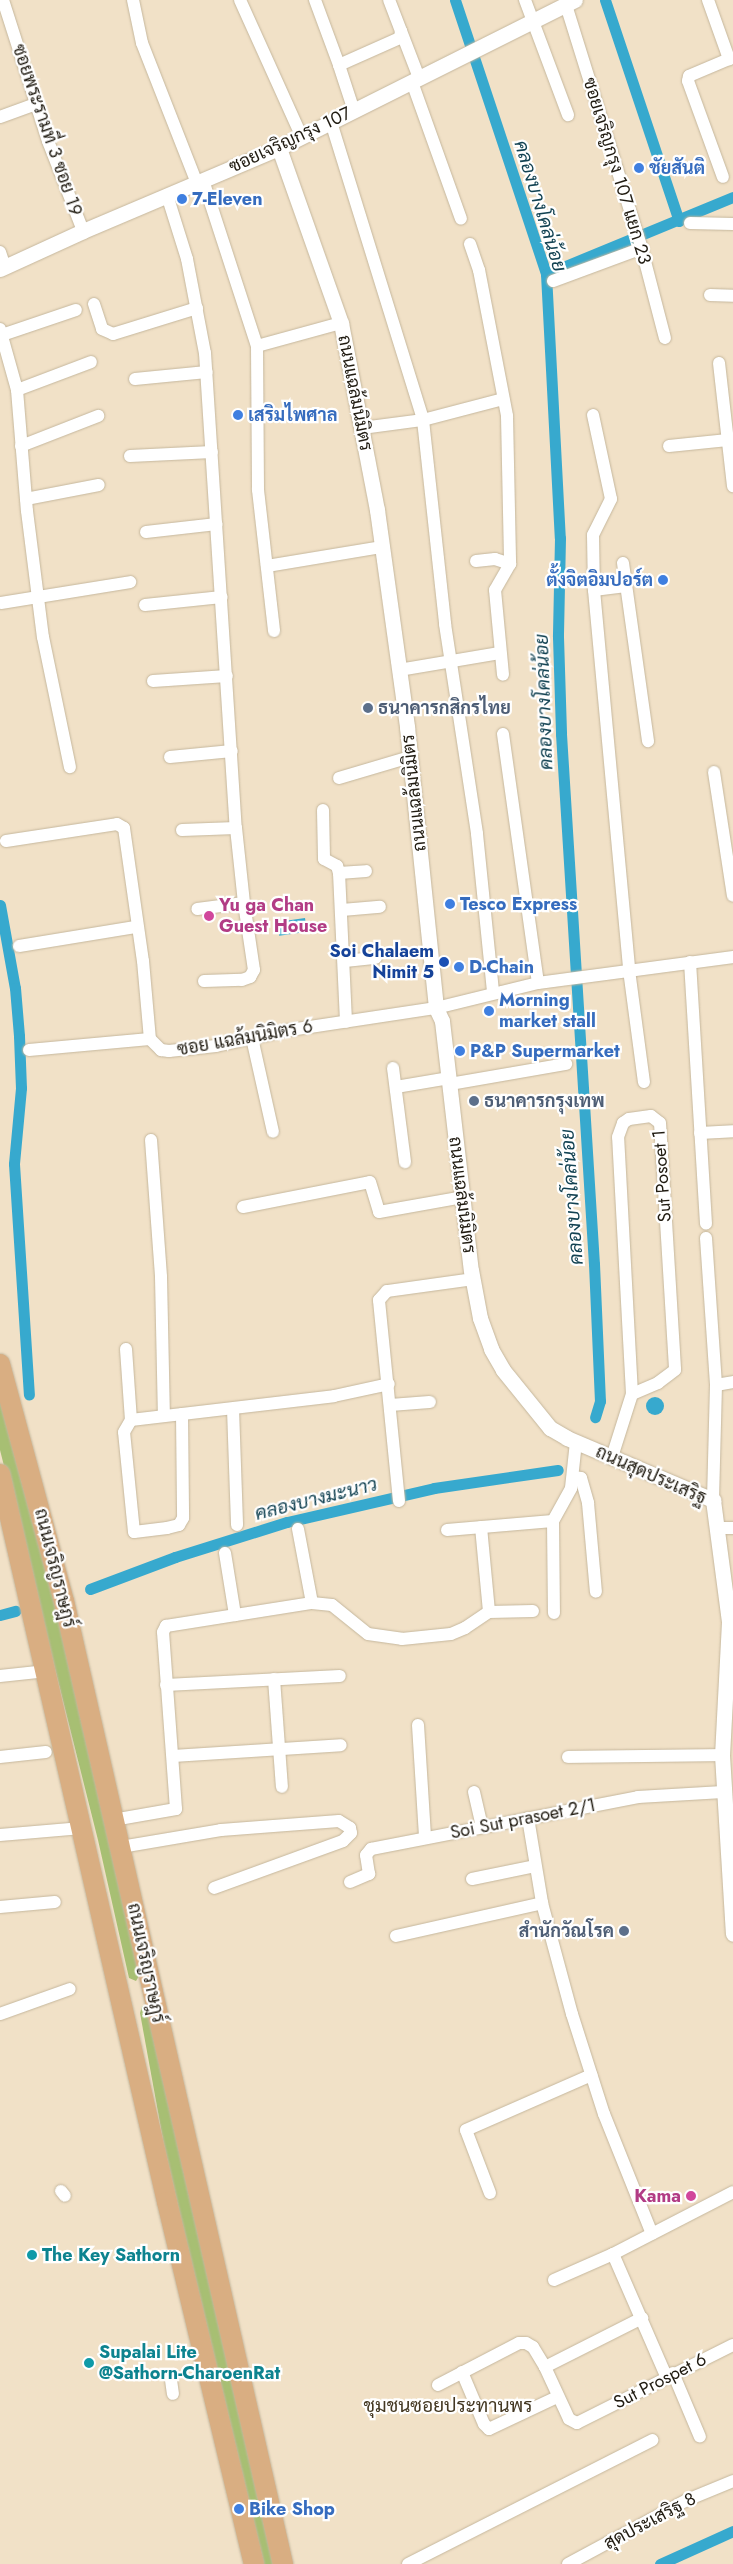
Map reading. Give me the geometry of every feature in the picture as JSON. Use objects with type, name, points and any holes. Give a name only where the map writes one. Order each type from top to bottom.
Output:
[{"type":"main road","name":"ถนนเจริญราษฎร์","points":[[0,1364],[64,1601],[283,2564]]},
{"type":"main road","name":"ถนนเจริญราษฎร์","points":[[0,1474],[254,2564]]},
{"type":"main road","points":[[123,2004],[152,1994]]},
{"type":"street","name":"ซอยพระรามที่ 3 ซอย 19","points":[[3,0],[36,104],[83,231]]},
{"type":"street","points":[[133,0],[142,43],[200,181],[257,346],[258,490],[274,631]]},
{"type":"street","points":[[240,0],[302,137]]},
{"type":"street","points":[[316,0],[354,111]]},
{"type":"street","points":[[389,0],[461,219]]},
{"type":"street","points":[[525,0],[568,114]]},
{"type":"street","points":[[708,0],[729,59],[727,63],[689,76],[688,81],[723,177]]},
{"type":"street","name":"ซอยเจริญกรุง 107","points":[[3,268],[83,231],[279,148],[571,2]]},
{"type":"street","name":"ซอยเจริญกรุง 107 แยก 23","points":[[571,2],[640,243],[665,338]]},
{"type":"street","points":[[338,65],[396,40],[401,32]]},
{"type":"street","points":[[0,117],[36,104]]},
{"type":"street","points":[[331,122],[423,420],[450,662],[477,834],[493,992]]},
{"type":"street","name":"ถนนแฉล้มนิมิตร","points":[[279,148],[341,323],[362,428],[382,547],[399,670],[436,1008],[442,1021],[473,1279],[480,1318],[495,1358],[513,1385],[550,1428]]},
{"type":"street","points":[[167,195],[187,259],[207,372],[236,828],[254,970],[242,980],[204,981]]},
{"type":"street","points":[[690,223],[733,224]]},
{"type":"street","points":[[553,282],[640,243]]},
{"type":"street","points":[[470,244],[479,270],[504,399],[509,472],[510,564],[495,590],[503,675]]},
{"type":"street","points":[[0,252],[3,268]]},
{"type":"street","points":[[710,295],[733,296]]},
{"type":"street","points":[[94,304],[102,329],[112,334],[197,308]]},
{"type":"street","points":[[70,767],[50,670],[39,596],[26,499],[16,390],[1,332],[76,310]]},
{"type":"street","points":[[257,346],[341,323]]},
{"type":"street","points":[[16,390],[91,362]]},
{"type":"street","points":[[719,363],[733,486]]},
{"type":"street","points":[[135,379],[207,372]]},
{"type":"street","points":[[362,428],[423,420],[504,399]]},
{"type":"street","points":[[593,414],[611,499],[593,532],[594,590],[629,970],[644,1082]]},
{"type":"street","points":[[21,446],[98,416]]},
{"type":"street","points":[[670,446],[728,440]]},
{"type":"street","points":[[130,456],[212,452]]},
{"type":"street","points":[[26,499],[99,485]]},
{"type":"street","points":[[146,532],[217,524]]},
{"type":"street","points":[[267,566],[382,547]]},
{"type":"street","points":[[476,561],[495,559],[510,564]]},
{"type":"street","points":[[624,562],[648,741]]},
{"type":"street","points":[[1,604],[130,582]]},
{"type":"street","points":[[594,590],[626,586]]},
{"type":"street","points":[[145,605],[222,596]]},
{"type":"street","points":[[399,670],[500,652]]},
{"type":"street","points":[[153,681],[227,676]]},
{"type":"street","points":[[503,734],[538,983]]},
{"type":"street","points":[[170,757],[232,751]]},
{"type":"street","points":[[339,778],[410,757]]},
{"type":"street","points":[[714,772],[733,896]]},
{"type":"street","points":[[323,810],[324,859],[337,866],[339,873],[345,961],[346,1022]]},
{"type":"street","points":[[6,841],[118,824],[124,828],[135,927],[143,961],[150,1039]]},
{"type":"street","points":[[182,830],[236,828]]},
{"type":"street","points":[[339,873],[366,871]]},
{"type":"street","points":[[197,909],[244,903]]},
{"type":"street","points":[[342,910],[380,907]]},
{"type":"street","points":[[19,946],[135,927]]},
{"type":"street","name":"ซอย แฉล้มนิมิตร 6","points":[[29,1050],[150,1039],[161,1050],[169,1051],[436,1008],[493,992],[538,983],[733,957]]},
{"type":"street","points":[[345,961],[376,958]]},
{"type":"street","points":[[690,962],[706,1224]]},
{"type":"street","points":[[252,1038],[273,1132]]},
{"type":"street","points":[[396,1087],[566,1064]]},
{"type":"street","points":[[393,1068],[405,1162]]},
{"type":"street","name":"Sut Posoet 1","points":[[612,1457],[632,1394],[618,1138],[623,1123],[629,1119],[651,1116],[660,1123],[675,1370],[658,1383],[632,1394]]},
{"type":"street","points":[[700,1133],[733,1131]]},
{"type":"street","points":[[151,1140],[161,1277],[164,1415]]},
{"type":"street","points":[[243,1206],[370,1182],[378,1212],[464,1197]]},
{"type":"street","points":[[706,1238],[716,1385],[713,1500]]},
{"type":"street","points":[[399,1501],[389,1384],[379,1300],[382,1294],[473,1279]]},
{"type":"street","points":[[126,1349],[132,1420],[124,1432],[134,1532],[178,1525],[183,1518],[182,1414]]},
{"type":"street","points":[[716,1385],[733,1382]]},
{"type":"street","points":[[132,1420],[334,1396],[389,1384]]},
{"type":"street","points":[[390,1405],[430,1402]]},
{"type":"street","points":[[233,1409],[237,1525]]},
{"type":"street","name":"ถนนสุดประเสริฐ","points":[[550,1428],[576,1442],[713,1500],[729,1622],[722,1755],[726,1788],[733,1934]]},
{"type":"street","points":[[554,1613],[553,1521],[571,1488],[576,1442]]},
{"type":"street","points":[[573,1477],[581,1478],[588,1503],[596,1592]]},
{"type":"street","points":[[447,1530],[553,1521]]},
{"type":"street","points":[[480,1527],[489,1612]]},
{"type":"street","points":[[717,1528],[733,1528]]},
{"type":"street","points":[[298,1529],[312,1603]]},
{"type":"street","points":[[225,1553],[235,1615]]},
{"type":"street","points":[[113,1820],[176,1809],[163,1632],[166,1626],[312,1603],[332,1605],[368,1634],[388,1638],[451,1634],[465,1628],[489,1612],[533,1611]]},
{"type":"street","points":[[0,1676],[47,1672]]},
{"type":"street","points":[[166,1685],[340,1676]]},
{"type":"street","points":[[274,1679],[282,1787]]},
{"type":"street","points":[[418,1725],[425,1837]]},
{"type":"street","points":[[173,1756],[341,1745]]},
{"type":"street","points":[[0,1756],[46,1752]]},
{"type":"street","points":[[568,1757],[722,1755]]},
{"type":"street","name":"Soi Sut prasoet 2/1","points":[[350,1882],[369,1874],[366,1855],[371,1848],[638,1797],[726,1788]]},
{"type":"street","points":[[474,1792],[482,1827]]},
{"type":"street","points":[[528,1818],[542,1902],[591,2075],[628,2180],[652,2234]]},
{"type":"street","points":[[121,1847],[221,1830],[339,1821],[350,1828],[351,1833],[343,1841],[214,1888]]},
{"type":"street","points":[[0,1835],[82,1828]]},
{"type":"street","points":[[472,1879],[535,1866]]},
{"type":"street","points":[[0,1907],[55,1902]]},
{"type":"street","points":[[396,1936],[542,1902]]},
{"type":"street","points":[[0,2014],[70,1989]]},
{"type":"street","points":[[490,2193],[466,2130],[591,2075]]},
{"type":"street","points":[[554,2280],[613,2254],[733,2192]]},
{"type":"street","points":[[613,2254],[700,2438]]},
{"type":"street","points":[[545,2367],[642,2318]]},
{"type":"street","points":[[438,2384],[462,2372],[520,2343],[533,2347],[545,2367],[557,2397],[489,2429],[484,2424],[462,2372]]},
{"type":"street","name":"Sut Prospet 6","points":[[557,2397],[569,2419],[577,2422],[587,2419],[669,2375],[733,2345]]},
{"type":"street","points":[[171,2380],[173,2394]]},
{"type":"street","points":[[408,2564],[652,2440]]},
{"type":"street","name":"สุดประเสริฐ 8","points":[[568,2564],[688,2500],[733,2481]]},
{"type":"green space","points":[[0,1394],[63,1631],[119,1873],[139,1976],[136,1981],[129,1978],[98,1840],[0,1450]]},
{"type":"green space","points":[[150,2005],[277,2564],[261,2564],[164,2145],[140,2013],[142,2006]]},
{"type":"water","points":[[305,918],[307,932],[279,936],[277,922]]},
{"type":"water","points":[[655,1397],[661,1400],[664,1406],[661,1412],[655,1415],[649,1412],[646,1406],[649,1400]]},
{"type":"waterway","name":"คลองบางโคล่น้อย","points":[[455,0],[546,274],[560,538],[558,637],[561,734],[594,1264],[600,1401],[595,1417]]},
{"type":"waterway","points":[[605,0],[679,221]]},
{"type":"waterway","points":[[546,274],[733,197]]},
{"type":"waterway","points":[[0,905],[15,988],[19,1036],[21,1088],[14,1164],[29,1395]]},
{"type":"waterway","name":"คลองบางมะนาว","points":[[90,1589],[175,1557],[287,1522],[434,1488],[558,1470]]},
{"type":"waterway","name":"คลองบางมะนาว","points":[[0,1615],[15,1611]]},
{"type":"waterway","points":[[660,2564],[733,2531]]},
{"type":"place","name":"ชัยสันติ","points":[[639,168]]},
{"type":"place","name":"7-Eleven","points":[[182,199]]},
{"type":"place","name":"เสริมไพศาล","points":[[238,415]]},
{"type":"place","name":"ตั้งจิตอิมปอร์ต","points":[[663,580]]},
{"type":"place","name":"ธนาคารกสิกรไทย","points":[[368,708]]},
{"type":"place","name":"Tesco Express","points":[[450,904]]},
{"type":"place","name":"Yu ga Chan Guest House","points":[[209,916]]},
{"type":"place","name":"Soi Chalaem Nimit 5","points":[[444,962]]},
{"type":"place","name":"D-Chain","points":[[459,967]]},
{"type":"place","name":"Morning market stall","points":[[489,1011]]},
{"type":"place","name":"P&P Supermarket","points":[[460,1051]]},
{"type":"place","name":"ธนาคารกรุงเทพ","points":[[474,1101]]},
{"type":"place","name":"สำนักวัณโรค","points":[[624,1931]]},
{"type":"place","name":"Kama","points":[[691,2196]]},
{"type":"place","name":"The Key Sathorn","points":[[32,2255]]},
{"type":"place","name":"Supalai Lite @Sathorn-CharoenRat","points":[[89,2363]]},
{"type":"place","name":"Bike Shop","points":[[239,2509]]},
{"type":"district","name":"ชุมชนซอยประทานพร","points":[[448,2406]]}]
